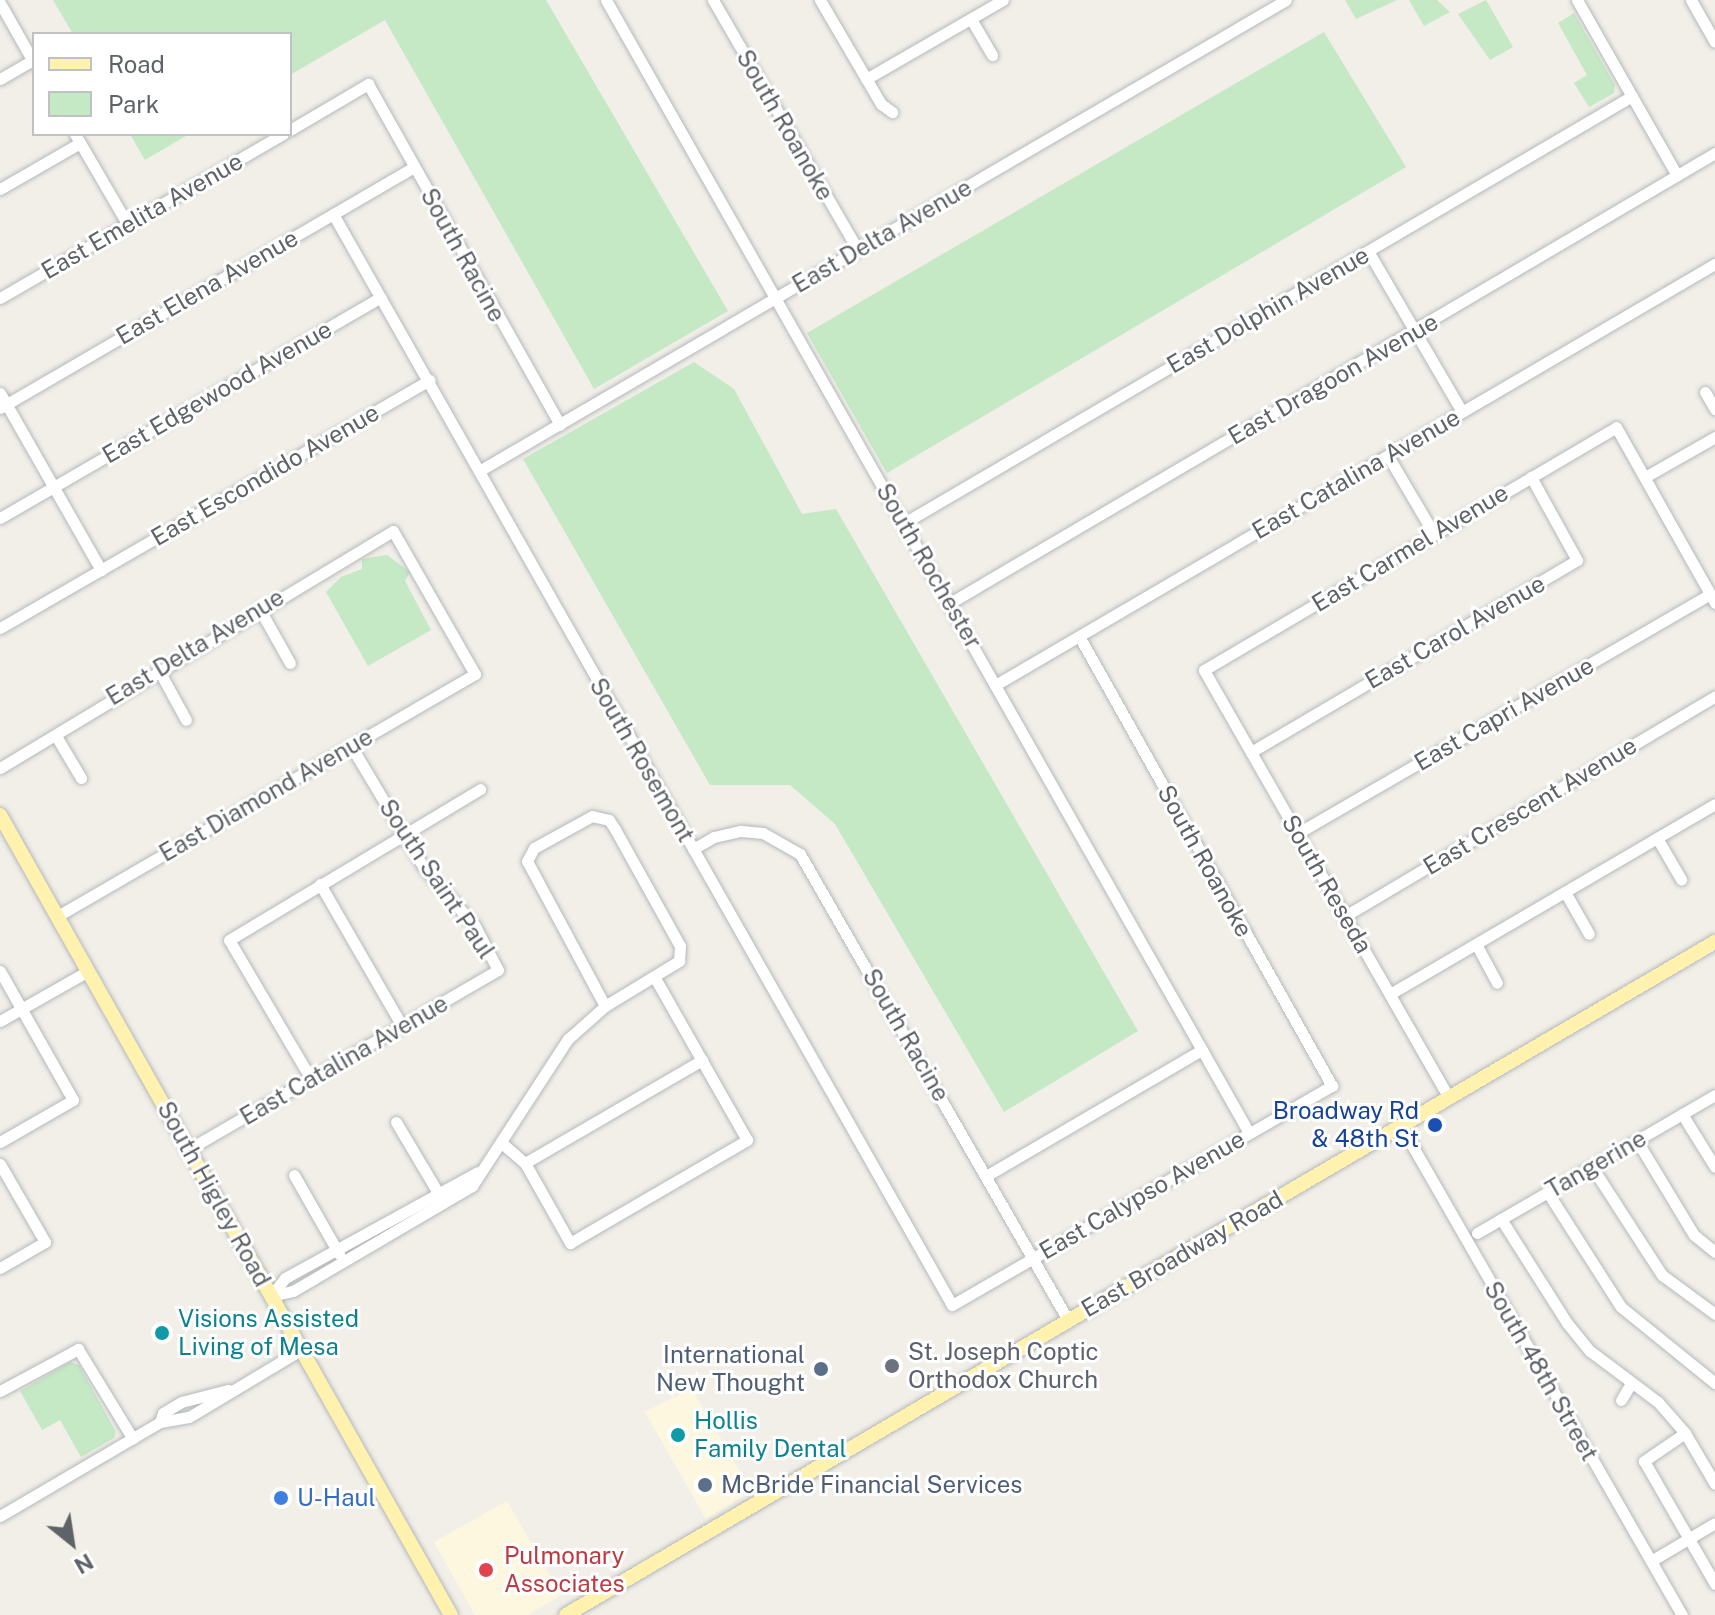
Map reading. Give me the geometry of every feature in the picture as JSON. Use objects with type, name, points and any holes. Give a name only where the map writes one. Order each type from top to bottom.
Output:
[{"type":"main road","name":"South Higley Road","points":[[0,815],[451,1615]]},
{"type":"main road","name":"East Broadway Road","points":[[566,1615],[1715,942]]},
{"type":"street","name":"South Rochester","points":[[606,0],[997,684],[1249,1133]]},
{"type":"street","name":"South Roanoke","points":[[713,0],[858,250]]},
{"type":"street","points":[[820,0],[866,79],[892,112]]},
{"type":"street","points":[[866,79],[1003,0]]},
{"type":"street","name":"East Delta Avenue","points":[[479,471],[1286,0]]},
{"type":"street","points":[[1577,0],[1677,175]]},
{"type":"street","points":[[1691,0],[1715,42]]},
{"type":"street","points":[[0,3],[32,59]]},
{"type":"street","points":[[971,19],[992,55]]},
{"type":"street","points":[[0,79],[32,62]]},
{"type":"street","name":"South Racine","points":[[292,129],[368,84],[560,425]]},
{"type":"street","name":"East Dolphin Avenue","points":[[904,523],[1632,96]]},
{"type":"street","name":"East Emelita Avenue","points":[[0,298],[280,136]]},
{"type":"street","points":[[0,189],[78,138],[128,225]]},
{"type":"street","name":"East Dragoon Avenue","points":[[950,603],[1715,153]]},
{"type":"street","name":"East Elena Avenue","points":[[2,402],[414,167]]},
{"type":"street","name":"South Rosemont","points":[[333,214],[952,1305]]},
{"type":"street","points":[[1368,251],[1462,412]]},
{"type":"street","name":"East Catalina Avenue","points":[[997,684],[1715,264]]},
{"type":"street","name":"East Edgewood Avenue","points":[[0,518],[381,297]]},
{"type":"street","name":"East Escondido Avenue","points":[[0,628],[429,380]]},
{"type":"street","points":[[1705,392],[1715,409]]},
{"type":"street","points":[[2,402],[101,570]]},
{"type":"street","name":"East Carmel Avenue","points":[[1204,670],[1616,427],[1645,477]]},
{"type":"street","points":[[1712,599],[1645,477],[1715,437]]},
{"type":"street","points":[[1388,456],[1434,534]]},
{"type":"street","name":"East Carol Avenue","points":[[1251,752],[1577,560],[1531,477]]},
{"type":"street","name":"East Delta Avenue","points":[[0,768],[259,608],[393,531],[475,674]]},
{"type":"street","name":"East Capri Avenue","points":[[1298,833],[1712,599]]},
{"type":"street","points":[[259,608],[290,663]]},
{"type":"street","name":"South Roanoke","points":[[1079,636],[1332,1086]]},
{"type":"street","points":[[158,669],[186,720]]},
{"type":"street","name":"South Reseda","points":[[1204,670],[1449,1098]]},
{"type":"street","name":"East Diamond Avenue","points":[[57,916],[475,674]]},
{"type":"street","name":"East Crescent Avenue","points":[[1345,916],[1715,696]]},
{"type":"street","points":[[56,736],[81,778]]},
{"type":"street","name":"South Saint Paul","points":[[351,746],[424,868],[475,926],[498,970]]},
{"type":"street","points":[[311,1079],[229,940],[480,789]]},
{"type":"street","points":[[1390,994],[1715,804]]},
{"type":"street","points":[[271,1296],[285,1278],[478,1172],[504,1145],[568,1039],[605,1006],[675,967],[680,946],[609,820],[601,815],[580,820],[534,848],[527,868],[605,1006]]},
{"type":"street","name":"South Racine","points":[[693,849],[741,831],[763,833],[800,854],[1068,1320]]},
{"type":"street","points":[[1657,838],[1681,879]]},
{"type":"street","points":[[320,884],[402,1026]]},
{"type":"street","points":[[1565,892],[1589,934]]},
{"type":"street","points":[[1476,944],[1497,983]]},
{"type":"street","name":"East Catalina Avenue","points":[[189,1149],[498,970]]},
{"type":"street","points":[[0,971],[73,1100],[0,1142]]},
{"type":"street","points":[[0,1021],[88,971]]},
{"type":"street","points":[[504,1145],[525,1163],[570,1243],[747,1140],[655,978]]},
{"type":"street","points":[[986,1176],[1202,1050]]},
{"type":"street","points":[[525,1163],[702,1060]]},
{"type":"street","name":"East Calypso Avenue","points":[[952,1305],[1332,1086]]},
{"type":"street","name":"Tangerine","points":[[1477,1233],[1715,1095]]},
{"type":"street","points":[[1682,1114],[1715,1167]]},
{"type":"street","points":[[396,1122],[444,1203]]},
{"type":"street","name":"South 48th Street","points":[[1401,1126],[1682,1615]]},
{"type":"street","points":[[1637,1141],[1694,1235],[1715,1252]]},
{"type":"street","points":[[0,1164],[45,1242],[0,1268]]},
{"type":"street","points":[[1592,1167],[1662,1275],[1715,1314]]},
{"type":"street","points":[[271,1296],[293,1291],[444,1203],[472,1186],[478,1172]]},
{"type":"street","points":[[294,1175],[344,1261]]},
{"type":"street","points":[[1548,1193],[1621,1307],[1715,1383]]},
{"type":"street","points":[[1501,1219],[1567,1323],[1630,1385],[1658,1402],[1685,1433],[1715,1484]]},
{"type":"street","points":[[0,1391],[78,1349],[133,1439]]},
{"type":"street","points":[[0,1516],[160,1422],[163,1413],[181,1402],[228,1390],[302,1349]]},
{"type":"street","points":[[1621,1400],[1630,1385]]},
{"type":"street","points":[[1685,1433],[1644,1461],[1715,1584]]},
{"type":"street","points":[[1651,1561],[1715,1523]]},
{"type":"shaded area","points":[[688,1382],[751,1491],[706,1519],[645,1412],[682,1393],[680,1386]]},
{"type":"shaded area","points":[[507,1501],[561,1595],[528,1615],[475,1615],[434,1542]]},
{"type":"green space","points":[[53,0],[546,0],[728,311],[594,389],[385,20],[292,74],[292,32],[72,32]]},
{"type":"green space","points":[[1345,0],[1397,0],[1356,19]]},
{"type":"green space","points":[[1409,0],[1437,0],[1450,12],[1424,26]]},
{"type":"green space","points":[[1486,0],[1513,47],[1490,60],[1458,14]]},
{"type":"green space","points":[[1574,13],[1615,85],[1614,93],[1589,107],[1574,83],[1587,75],[1558,23]]},
{"type":"green space","points":[[1324,32],[1406,167],[887,473],[807,333]]},
{"type":"green space","points":[[131,136],[186,136],[145,160]]},
{"type":"green space","points":[[694,362],[734,389],[802,514],[836,509],[1138,1031],[1004,1112],[835,824],[790,785],[710,785],[523,459]]},
{"type":"green space","points":[[387,555],[410,572],[405,581],[431,630],[368,666],[326,592],[341,577],[362,569],[362,559]]},
{"type":"green space","points":[[70,1362],[79,1365],[116,1432],[114,1438],[81,1457],[60,1420],[42,1430],[20,1391]]},
{"type":"place","name":"Broadway Rd & 48th St","points":[[1435,1125]]},
{"type":"place","name":"Visions Assisted Living of Mesa","points":[[162,1333]]},
{"type":"place","name":"St. Joseph Coptic Orthodox Church","points":[[892,1366]]},
{"type":"place","name":"International New Thought","points":[[821,1369]]},
{"type":"place","name":"Hollis Family Dental","points":[[678,1435]]},
{"type":"place","name":"McBride Financial Services","points":[[705,1485]]},
{"type":"place","name":"U-Haul","points":[[281,1498]]},
{"type":"place","name":"Pulmonary Associates","points":[[486,1570]]}]
